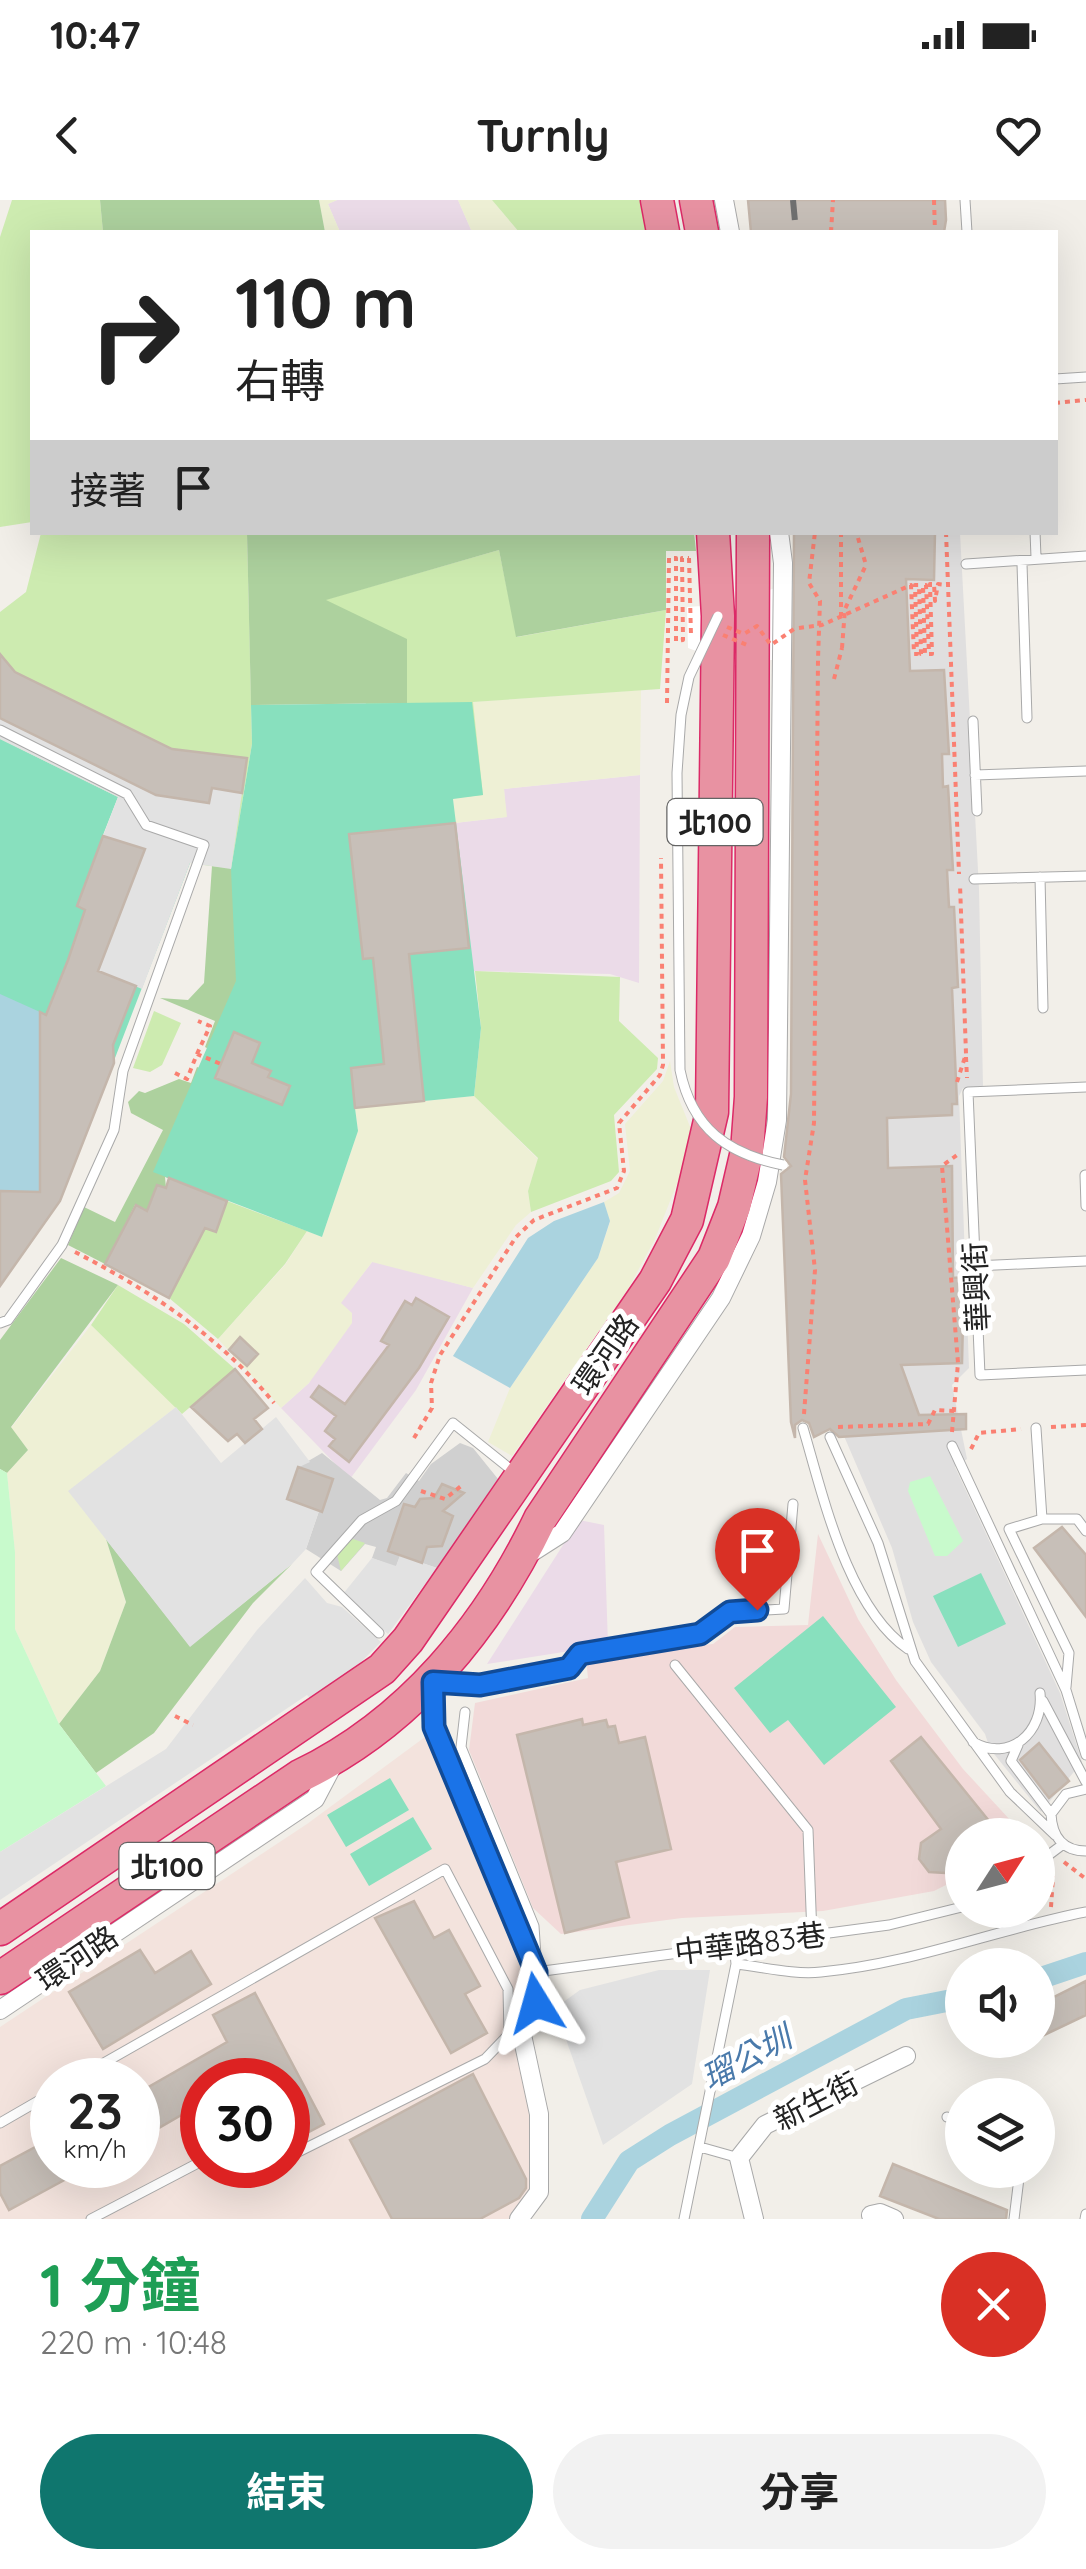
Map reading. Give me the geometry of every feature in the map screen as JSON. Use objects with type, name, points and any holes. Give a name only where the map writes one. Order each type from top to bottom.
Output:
[{"type":"highway","points":[[656,200],[663,230]]},
{"type":"highway","points":[[696,200],[702,230]]},
{"type":"highway","name":"環河路","points":[[0,1930],[382,1669],[408,1640],[655,1282],[687,1220],[712,1112],[718,616],[713,535]]},
{"type":"highway","name":"環河路","points":[[0,1978],[300,1776],[336,1758],[393,1720],[433,1682],[521,1558],[540,1518],[714,1258],[734,1207],[748,1151],[756,604],[753,535]]},
{"type":"street","points":[[724,200],[730,230]]},
{"type":"street","name":"環河路","points":[[521,1558],[562,1533],[722,1298],[751,1236],[767,1182],[777,1120],[780,535]]},
{"type":"street","points":[[433,1682],[434,1727],[536,1972],[535,2012],[522,2035],[539,2114],[538,2192],[520,2219]]},
{"type":"street","name":"環河路","points":[[0,2010],[315,1799],[336,1758]]},
{"type":"street","name":"新生街","points":[[739,2158],[765,2125],[906,2056]]},
{"type":"street","points":[[739,2158],[754,2219]]},
{"type":"street","points":[[871,2215],[880,2213],[894,2219]]},
{"type":"lane","points":[[965,200],[967,230]]},
{"type":"lane","points":[[1058,379],[1086,377]]},
{"type":"lane","points":[[1035,535],[1036,557]]},
{"type":"lane","points":[[966,564],[1022,564],[1036,557],[1086,556]]},
{"type":"lane","points":[[1022,564],[1028,718]]},
{"type":"lane","points":[[718,616],[689,677],[681,714],[677,773],[680,1070],[690,1106],[714,1137],[748,1158],[783,1166]]},
{"type":"lane","points":[[973,722],[977,811]]},
{"type":"lane","points":[[0,730],[127,794],[146,825],[204,845],[124,1071],[114,1130],[62,1245],[8,1320],[0,1324]]},
{"type":"lane","points":[[975,775],[1086,770]]},
{"type":"lane","points":[[974,879],[1086,876]]},
{"type":"lane","points":[[1040,877],[1043,1008]]},
{"type":"lane","points":[[963,1092],[1086,1087]]},
{"type":"lane","name":"華興街","points":[[963,1092],[980,1375],[1086,1370]]},
{"type":"lane","points":[[1085,1175],[1086,1206]]},
{"type":"lane","points":[[974,1266],[1086,1261]]},
{"type":"lane","points":[[378,1634],[316,1572],[362,1520],[396,1501],[452,1423],[520,1476]]},
{"type":"lane","points":[[803,1428],[836,1536],[879,1622],[910,1650],[971,1742],[1035,1818]]},
{"type":"lane","points":[[1036,1428],[1042,1519]]},
{"type":"lane","points":[[830,1437],[878,1543],[910,1650]]},
{"type":"lane","points":[[952,1446],[1066,1690],[1086,1756]]},
{"type":"lane","points":[[433,1682],[480,1685],[569,1668],[580,1654],[700,1634],[730,1612],[784,1609],[793,1504]]},
{"type":"lane","points":[[1066,1690],[1068,1653],[1010,1529],[1042,1519],[1077,1519],[1086,1532]]},
{"type":"lane","points":[[676,1665],[808,1830],[812,1936]]},
{"type":"lane","points":[[1051,1814],[1066,1794],[1086,1786],[1040,1693],[1038,1721],[1011,1761],[1015,1772],[1052,1818]]},
{"type":"lane","points":[[465,1712],[461,1747],[534,1926],[536,1972]]},
{"type":"lane","points":[[971,1742],[990,1749],[1020,1743]]},
{"type":"lane","points":[[1055,1835],[1062,1845],[1086,1851]]},
{"type":"lane","points":[[1055,1850],[1062,1845]]},
{"type":"lane","points":[[113,2058],[444,1869],[508,1989],[509,2034],[485,2060],[310,2146]]},
{"type":"lane","points":[[1055,1918],[1086,1912]]},
{"type":"lane","name":"中華路83巷","points":[[536,1972],[734,1943],[812,1936],[945,1914]]},
{"type":"lane","points":[[736,1964],[818,1973],[946,1950],[1020,1928]]},
{"type":"lane","points":[[684,2219],[736,1964],[734,1943]]},
{"type":"lane","points":[[0,2123],[30,2105]]},
{"type":"lane","points":[[701,2144],[739,2158]]},
{"type":"lane","points":[[91,2219],[180,2172]]},
{"type":"lane","points":[[1014,2219],[1018,2188]]},
{"type":"path","points":[[831,230],[834,200]]},
{"type":"path","points":[[934,200],[935,230]]},
{"type":"path","points":[[1058,404],[1086,400]]},
{"type":"path","points":[[815,535],[809,583],[820,601],[822,624],[818,659],[814,1123],[805,1180],[814,1270],[803,1428],[928,1424],[936,1410],[954,1410]]},
{"type":"path","points":[[841,535],[841,616]]},
{"type":"path","points":[[946,535],[966,1054],[963,1092]]},
{"type":"path","points":[[834,679],[845,610],[866,565],[858,538]]},
{"type":"path","points":[[667,719],[669,558],[676,558],[676,641],[683,640],[682,558],[689,558]]},
{"type":"path","points":[[794,629],[822,624],[911,585],[917,654],[915,585],[919,585],[921,654],[925,654],[922,585],[926,585],[932,654],[930,584],[934,584],[934,601],[938,584],[948,585]]},
{"type":"path","points":[[414,1438],[432,1408],[430,1382],[440,1355],[525,1227],[589,1196],[616,1188],[624,1171],[620,1122],[660,1075],[662,1065],[662,847]]},
{"type":"path","points":[[175,1073],[187,1078],[210,1026],[198,1020]]},
{"type":"path","points":[[197,1054],[221,1064]]},
{"type":"path","points":[[963,1092],[957,1074],[966,1054]]},
{"type":"path","points":[[952,1446],[956,1329],[942,1166],[959,1154],[958,1140]]},
{"type":"path","points":[[62,1245],[133,1280],[178,1310],[246,1370],[274,1403]]},
{"type":"path","points":[[979,1433],[1086,1425]]},
{"type":"path","points":[[407,1486],[446,1499],[461,1486]]},
{"type":"path","points":[[174,1716],[193,1725]]},
{"type":"path","points":[[1055,1862],[1064,1862],[1086,1880]]},
{"type":"shaded area","points":[[337,200],[458,200],[471,230],[339,230],[328,204]]},
{"type":"shaded area","points":[[869,535],[960,535],[979,889],[983,1087],[963,1088],[959,1096],[969,1368],[952,1385],[967,1459],[955,1467],[1060,1693],[1082,1762],[1041,1812],[990,1749],[985,1734],[931,1662],[913,1622],[892,1548],[844,1436],[915,1433],[886,1358]]},
{"type":"shaded area","points":[[0,718],[156,795],[209,803],[212,788],[242,793],[231,869],[190,863],[142,989],[98,971],[145,850],[103,836],[118,797],[0,739]]},
{"type":"shaded area","points":[[640,775],[639,983],[610,974],[472,971],[455,823],[506,817],[504,789]]},
{"type":"shaded area","points":[[373,1261],[473,1288],[416,1390],[350,1479],[281,1408],[309,1383],[340,1303]]},
{"type":"shaded area","points":[[176,1407],[221,1463],[276,1417],[310,1462],[297,1468],[287,1499],[319,1511],[306,1549],[292,1564],[190,1647],[68,1491]]},
{"type":"shaded area","points":[[460,1443],[473,1448],[498,1479],[437,1568],[400,1556],[396,1567],[372,1558],[376,1547],[365,1544],[341,1571],[306,1549],[319,1511],[287,1499],[298,1467],[322,1453],[380,1500],[387,1498],[406,1473],[419,1481],[431,1464]]},
{"type":"shaded area","points":[[579,1520],[604,1525],[608,1645],[487,1664]]},
{"type":"shaded area","points":[[818,1534],[858,1619],[896,1680],[963,1769],[1008,1818],[945,1818],[945,1886],[934,1891],[823,1911],[682,1918],[561,1934],[533,1908],[469,1750],[475,1703],[588,1678],[586,1659],[713,1644],[735,1627],[808,1625]]},
{"type":"shaded area","points":[[400,1555],[437,1568],[388,1634],[343,1594],[372,1558],[396,1566]]},
{"type":"shaded area","points":[[305,1578],[327,1603],[342,1607],[381,1642],[356,1667],[310,1698],[307,1695],[0,1900],[0,1852],[166,1749],[257,1630]]},
{"type":"shaded area","points":[[425,1737],[533,1998],[517,2015],[533,2105],[535,2191],[510,2219],[0,2219],[0,2027],[307,1824]]},
{"type":"shaded area","points":[[659,1970],[710,1970],[692,2084],[603,2145],[555,2008],[580,1990]]},
{"type":"green space","points":[[12,200],[100,200],[103,230],[30,230],[30,522],[0,527],[0,237]]},
{"type":"green space","points":[[100,200],[319,200],[325,230],[103,230]]},
{"type":"green space","points":[[319,200],[337,200],[328,204],[339,230],[325,230]]},
{"type":"green space","points":[[458,200],[492,200],[517,230],[471,230]]},
{"type":"green space","points":[[492,200],[640,200],[647,230],[517,230]]},
{"type":"green space","points":[[40,535],[247,535],[252,744],[231,869],[190,863],[118,797],[0,739],[0,612],[26,592]]},
{"type":"green space","points":[[247,535],[694,535],[696,551],[666,551],[666,610],[516,637],[499,550],[326,600],[407,639],[407,703],[251,705]]},
{"type":"green space","points":[[499,550],[517,637],[666,610],[660,689],[473,702],[483,795],[406,803],[324,600]]},
{"type":"green space","points":[[641,690],[640,775],[504,789],[507,817],[455,823],[453,798],[483,794],[472,702]]},
{"type":"green space","points":[[472,702],[483,795],[453,799],[481,1028],[474,1096],[355,1108],[358,1131],[322,1237],[153,1172],[236,981],[231,869],[252,744],[251,705]]},
{"type":"green space","points":[[0,739],[118,797],[103,835],[190,863],[60,1201],[0,1286]]},
{"type":"green space","points":[[212,866],[231,868],[358,1131],[205,1047],[215,1021],[160,998],[188,1000],[204,983]]},
{"type":"green space","points":[[475,971],[620,977],[619,1021],[658,1058],[657,1069],[614,1115],[619,1172],[611,1181],[531,1212],[528,1191],[538,1158],[474,1096],[481,1028]]},
{"type":"green space","points":[[154,1011],[181,1023],[162,1065],[150,1072],[133,1068]]},
{"type":"green space","points":[[670,1061],[674,1087],[691,1129],[680,1176],[655,1239],[628,1289],[512,1456],[488,1442],[510,1388],[598,1258],[610,1222],[604,1202],[619,1193],[630,1171],[625,1124],[663,1081]]},
{"type":"green space","points":[[197,1067],[216,1074],[183,1184],[165,1177],[166,1188],[157,1185],[147,1210],[135,1205],[105,1264],[68,1245],[84,1207],[115,1222],[163,1130],[131,1113],[128,1102],[139,1091],[145,1093],[179,1079],[191,1083]]},
{"type":"green space","points":[[474,1096],[538,1159],[528,1191],[531,1212],[516,1225],[473,1288],[372,1262],[341,1303],[352,1313],[352,1323],[309,1383],[281,1408],[218,1339],[285,1265],[307,1231],[322,1237],[358,1131],[355,1108]]},
{"type":"green space","points":[[227,1201],[307,1231],[285,1264],[218,1339],[169,1298],[205,1228],[216,1231]]},
{"type":"green space","points":[[61,1258],[118,1285],[11,1427],[28,1450],[7,1473],[0,1469],[0,1340]]},
{"type":"green space","points":[[118,1285],[184,1324],[235,1369],[182,1414],[91,1325]]},
{"type":"green space","points":[[91,1325],[176,1407],[69,1491],[106,1539],[126,1602],[100,1671],[59,1724],[15,1629],[15,1552],[7,1473],[28,1450],[11,1428]]},
{"type":"green space","points":[[0,1469],[7,1473],[15,1552],[15,1629],[59,1724],[106,1786],[0,1852]]},
{"type":"green space","points":[[930,1476],[963,1541],[947,1556],[935,1556],[908,1491],[910,1482]]},
{"type":"green space","points":[[106,1539],[190,1646],[292,1564],[253,1603],[154,1733],[96,1773],[59,1724],[100,1671],[126,1602]]},
{"type":"green space","points":[[353,1539],[365,1543],[341,1571],[336,1550]]},
{"type":"green space","points":[[981,1573],[1006,1624],[958,1647],[933,1596]]},
{"type":"green space","points":[[823,1616],[896,1707],[824,1765],[788,1720],[770,1733],[734,1688]]},
{"type":"green space","points":[[390,1778],[409,1810],[346,1847],[327,1815]]},
{"type":"green space","points":[[413,1817],[432,1849],[369,1886],[350,1854]]},
{"type":"water","points":[[0,994],[40,1012],[40,1192],[0,1191]]},
{"type":"water","points":[[604,1202],[610,1221],[598,1258],[510,1388],[453,1356],[528,1238],[554,1221]]},
{"type":"pier","points":[[794,581],[794,657],[734,665],[688,648],[687,607],[731,604]]},
{"type":"building","points":[[748,200],[945,200],[944,230],[751,230]]},
{"type":"building","points":[[794,535],[935,535],[934,580],[906,579],[910,671],[944,670],[949,754],[942,754],[953,870],[947,870],[949,907],[954,907],[958,987],[952,988],[957,1104],[952,1104],[952,1115],[887,1118],[888,1168],[952,1166],[953,1278],[964,1277],[962,1363],[901,1365],[919,1415],[966,1414],[966,1429],[839,1437],[830,1429],[814,1437],[809,1423],[802,1420],[795,1425],[795,1438],[791,1422],[781,1174],[791,1166],[784,1157],[791,1094]]},
{"type":"building","points":[[0,654],[15,672],[172,749],[247,758],[242,793],[212,788],[209,803],[156,795],[0,718]]},
{"type":"building","points":[[455,823],[469,948],[409,954],[424,1101],[355,1108],[351,1068],[384,1064],[373,958],[363,959],[349,834]]},
{"type":"building","points":[[103,836],[145,849],[98,971],[136,986],[113,1045],[114,1063],[60,1201],[0,1286],[0,1191],[40,1192],[40,1012],[46,1015],[68,960],[85,910],[77,906]]},
{"type":"building","points":[[234,1032],[260,1043],[252,1063],[271,1071],[268,1077],[290,1086],[282,1105],[215,1078]]},
{"type":"building","points":[[169,1178],[227,1201],[216,1232],[205,1228],[169,1298],[105,1264],[136,1205],[147,1211],[157,1185],[166,1188]]},
{"type":"building","points":[[416,1298],[449,1317],[419,1368],[349,1462],[329,1446],[335,1439],[325,1431],[336,1416],[311,1397],[319,1386],[345,1404],[389,1345],[381,1341],[405,1301],[412,1305]]},
{"type":"building","points":[[240,1337],[258,1354],[247,1366],[229,1350]]},
{"type":"building","points":[[235,1369],[268,1408],[254,1419],[262,1429],[245,1443],[237,1434],[228,1441],[191,1407]]},
{"type":"building","points":[[298,1467],[333,1479],[322,1512],[287,1499]]},
{"type":"building","points":[[442,1484],[464,1493],[443,1511],[453,1516],[442,1546],[427,1547],[422,1563],[388,1551],[404,1504],[415,1507],[420,1499],[434,1498]]},
{"type":"building","points":[[1062,1527],[1086,1555],[1086,1617],[1034,1548]]},
{"type":"building","points":[[582,1719],[583,1725],[606,1720],[608,1727],[615,1726],[619,1743],[645,1737],[671,1849],[616,1862],[629,1917],[565,1933],[517,1735]]},
{"type":"building","points":[[921,1737],[987,1818],[945,1818],[945,1873],[929,1872],[919,1859],[921,1843],[941,1829],[891,1761]]},
{"type":"building","points":[[1039,1743],[1069,1781],[1049,1798],[1020,1760]]},
{"type":"building","points":[[414,1901],[434,1938],[449,1930],[480,1986],[465,1994],[487,2033],[451,2053],[375,1918]]},
{"type":"building","points":[[140,1950],[155,1973],[191,1951],[211,1984],[103,2049],[69,1992]]},
{"type":"building","points":[[1086,1981],[1086,2015],[1055,2030],[1055,1996]]},
{"type":"building","points":[[255,1993],[289,2058],[199,2058],[227,2042],[213,2015]]},
{"type":"building","points":[[180,2069],[180,2116],[160,2127],[160,2080]]},
{"type":"building","points":[[473,2074],[526,2179],[526,2188],[519,2198],[480,2219],[392,2219],[350,2140]]},
{"type":"building","points":[[310,2097],[324,2124],[310,2131]]},
{"type":"building","points":[[30,2150],[30,2188],[50,2188],[9,2210],[0,2193],[0,2166]]},
{"type":"building","points":[[893,2164],[1007,2210],[1006,2219],[939,2219],[880,2196]]},
{"type":"waterway","name":"瑠公圳","points":[[1055,1973],[1086,1963]]},
{"type":"waterway","name":"瑠公圳","points":[[592,2219],[629,2161],[670,2135],[906,2009],[945,2001]]},
{"type":"railway","points":[[793,200],[796,230]]},
{"type":"route","points":[[536,2003],[536,1972],[434,1727],[433,1682],[480,1685],[569,1668],[580,1654],[700,1634],[730,1612],[757,1610]]}]
